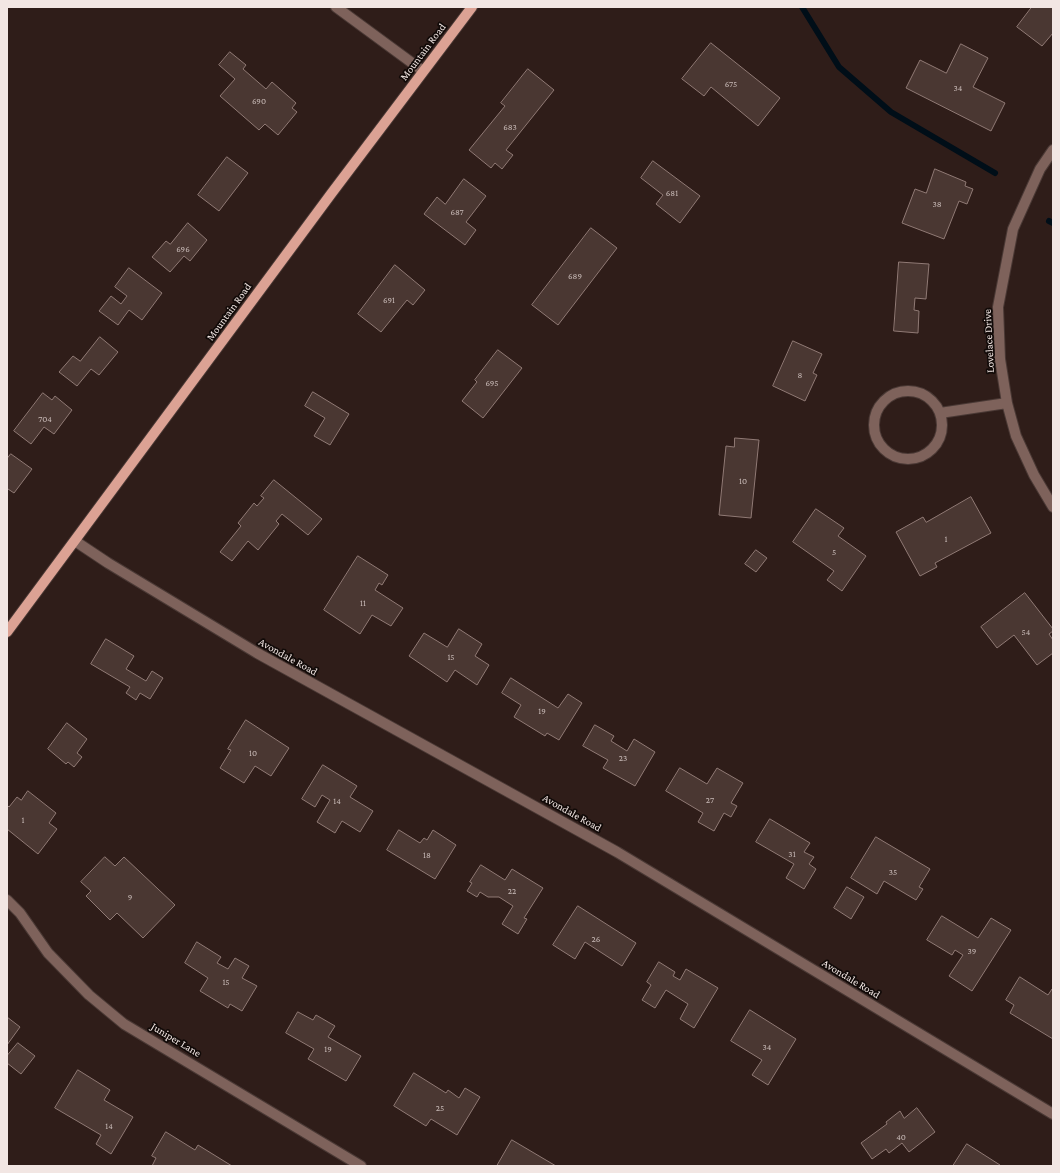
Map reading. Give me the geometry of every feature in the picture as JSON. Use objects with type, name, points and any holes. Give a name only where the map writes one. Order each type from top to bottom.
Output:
[{"type":"main road","name":"Mountain Road","points":[[7,632],[76,541],[264,284],[472,7]]},
{"type":"street","points":[[336,7],[423,71]]},
{"type":"street","name":"Lovelace Drive","points":[[1053,150],[1040,168],[1013,229],[998,307],[1000,359],[1007,403],[1016,436],[1034,475],[1053,507]]},
{"type":"street","points":[[906,390],[917,391],[927,396],[935,403],[940,413],[943,424],[941,436],[935,446],[926,454],[915,458],[904,459],[893,455],[883,448],[877,438],[874,427],[875,417],[879,407],[886,398],[896,393],[906,390]]},
{"type":"street","points":[[940,413],[1007,403]]},
{"type":"street","name":"Avondale Road","points":[[76,541],[108,563],[257,653],[618,852],[1053,1114]]},
{"type":"street","name":"Juniper Lane","points":[[7,900],[20,914],[48,953],[89,995],[124,1024],[361,1166]]},
{"type":"building","points":[[1032,7],[1053,7],[1053,33],[1042,46],[1017,27]]},
{"type":"building","points":[[711,43],[780,98],[758,126],[711,87],[704,96],[682,79]]},
{"type":"building","points":[[961,44],[988,58],[973,87],[1005,103],[991,131],[906,88],[920,60],[946,73]]},
{"type":"building","points":[[230,52],[246,65],[243,69],[266,89],[272,82],[296,103],[292,108],[297,112],[278,135],[265,124],[259,130],[220,96],[235,79],[219,65]]},
{"type":"building","points":[[528,69],[554,90],[506,150],[513,155],[502,169],[495,163],[491,168],[469,150],[505,106],[501,103]]},
{"type":"building","points":[[227,157],[248,173],[219,211],[198,195]]},
{"type":"building","points":[[653,161],[700,196],[680,223],[656,204],[663,195],[641,178]]},
{"type":"building","points":[[935,169],[966,182],[965,186],[973,189],[967,204],[959,201],[944,239],[902,223],[915,189],[926,193]]},
{"type":"building","points":[[464,179],[486,196],[466,222],[476,230],[465,245],[424,214],[437,197],[445,204]]},
{"type":"building","points":[[188,223],[207,240],[190,261],[184,256],[170,272],[152,257],[166,241],[170,244]]},
{"type":"building","points":[[591,228],[617,248],[558,325],[532,305]]},
{"type":"building","points":[[899,262],[929,264],[926,299],[915,298],[914,310],[919,311],[918,333],[894,331]]},
{"type":"building","points":[[395,265],[425,290],[413,305],[407,300],[381,332],[358,314]]},
{"type":"building","points":[[129,268],[162,293],[142,320],[129,310],[118,325],[99,311],[111,296],[121,304],[127,296],[115,287]]},
{"type":"building","points":[[100,337],[118,352],[99,375],[91,369],[77,386],[59,372],[73,356],[80,361]]},
{"type":"building","points":[[793,341],[822,354],[813,373],[817,375],[805,401],[773,386]]},
{"type":"building","points":[[498,350],[522,368],[483,418],[462,401],[477,382],[475,380]]},
{"type":"building","points":[[313,392],[349,414],[330,445],[314,436],[325,418],[305,406]]},
{"type":"building","points":[[43,393],[52,400],[55,396],[72,410],[54,434],[44,427],[31,444],[14,431]]},
{"type":"building","points":[[735,438],[759,440],[751,518],[719,515],[726,446],[734,447]]},
{"type":"building","points":[[11,454],[32,469],[14,493],[8,489],[7,490],[7,459]]},
{"type":"building","points":[[274,480],[322,519],[308,535],[282,514],[276,521],[279,524],[258,550],[248,541],[232,561],[220,552],[241,526],[238,523],[254,503],[257,506],[264,498],[261,496]]},
{"type":"building","points":[[971,497],[991,533],[935,563],[937,567],[920,576],[896,532],[923,517],[926,522]]},
{"type":"building","points":[[816,509],[844,528],[838,536],[866,556],[842,591],[827,580],[834,571],[793,542]]},
{"type":"building","points":[[756,550],[767,558],[756,572],[745,564]]},
{"type":"building","points":[[358,556],[388,575],[382,585],[379,583],[375,590],[403,608],[391,626],[372,615],[360,634],[324,610]]},
{"type":"building","points":[[1025,593],[1053,629],[1053,631],[1049,634],[1053,640],[1053,653],[1037,665],[1014,635],[997,648],[981,627]]},
{"type":"building","points":[[459,629],[482,644],[475,656],[489,665],[477,685],[455,670],[447,682],[409,656],[424,633],[447,647]]},
{"type":"building","points":[[106,639],[134,656],[126,669],[146,681],[152,671],[163,678],[150,699],[140,693],[136,700],[126,693],[130,687],[91,664]]},
{"type":"building","points":[[511,678],[558,708],[568,694],[582,703],[559,740],[547,733],[545,736],[514,717],[521,705],[502,693]]},
{"type":"building","points":[[246,720],[289,748],[271,776],[255,766],[244,783],[220,768],[231,750],[228,749]]},
{"type":"building","points":[[67,723],[87,739],[77,753],[82,757],[74,767],[68,762],[66,764],[48,749]]},
{"type":"building","points":[[595,725],[614,736],[611,741],[627,751],[634,739],[655,752],[635,786],[603,768],[608,760],[583,746]]},
{"type":"building","points":[[323,765],[357,786],[350,797],[373,811],[360,832],[342,821],[335,833],[317,822],[330,800],[322,795],[315,807],[302,799]]},
{"type":"building","points":[[680,768],[707,784],[717,768],[743,783],[731,803],[737,806],[731,817],[724,813],[714,831],[698,822],[703,813],[666,791]]},
{"type":"building","points":[[28,791],[56,813],[49,823],[57,829],[38,854],[7,829],[7,805],[9,807],[17,797],[21,800]]},
{"type":"building","points":[[770,819],[810,843],[804,852],[814,857],[809,864],[816,869],[804,889],[786,878],[794,864],[756,842]]},
{"type":"building","points":[[399,830],[420,843],[424,838],[427,840],[433,830],[456,845],[435,879],[387,850]]},
{"type":"building","points":[[876,837],[930,869],[919,887],[923,889],[916,900],[884,881],[877,894],[851,878]]},
{"type":"building","points":[[105,857],[115,866],[124,857],[175,905],[143,938],[117,913],[110,920],[86,896],[91,891],[81,882]]},
{"type":"building","points":[[481,865],[505,880],[512,869],[543,888],[524,918],[527,919],[518,934],[502,924],[513,906],[499,897],[488,897],[480,892],[477,897],[467,891],[472,883],[470,882]]},
{"type":"building","points":[[847,887],[864,897],[851,919],[834,908]]},
{"type":"building","points":[[578,906],[636,943],[622,966],[585,942],[575,959],[553,945]]},
{"type":"building","points":[[942,916],[978,938],[991,918],[1011,930],[972,991],[949,976],[963,955],[955,950],[952,955],[927,940]]},
{"type":"building","points":[[197,942],[221,957],[217,963],[228,969],[235,958],[249,966],[242,978],[257,986],[242,1011],[230,1004],[228,1008],[200,991],[208,978],[185,963]]},
{"type":"building","points":[[659,962],[675,972],[673,976],[680,980],[686,969],[718,988],[694,1028],[680,1019],[688,1004],[666,990],[655,1008],[642,1000],[651,985],[647,982]]},
{"type":"building","points":[[1020,977],[1048,995],[1052,989],[1053,990],[1053,1039],[1010,1013],[1014,1005],[1006,1000]]},
{"type":"building","points":[[750,1010],[796,1039],[768,1085],[752,1075],[762,1060],[731,1041]]},
{"type":"building","points":[[298,1012],[313,1020],[316,1015],[335,1026],[328,1037],[361,1056],[346,1081],[308,1059],[314,1049],[286,1033]]},
{"type":"building","points":[[7,1017],[20,1027],[7,1045]]},
{"type":"building","points":[[18,1043],[35,1056],[21,1074],[7,1063],[7,1056]]},
{"type":"building","points":[[78,1070],[110,1090],[104,1100],[133,1117],[111,1154],[96,1144],[101,1135],[55,1108]]},
{"type":"building","points":[[414,1073],[446,1093],[448,1090],[459,1098],[465,1088],[480,1097],[457,1135],[431,1119],[426,1126],[394,1106]]},
{"type":"building","points":[[917,1108],[935,1132],[909,1152],[902,1143],[889,1153],[886,1149],[872,1159],[861,1143],[887,1124],[886,1122],[900,1111],[904,1118]]},
{"type":"building","points":[[166,1132],[195,1150],[198,1145],[232,1166],[152,1166],[156,1158],[152,1156]]},
{"type":"building","points":[[512,1140],[556,1166],[497,1166]]},
{"type":"building","points":[[967,1144],[1000,1165],[1001,1166],[953,1166]]},
{"type":"waterway","points":[[802,7],[839,67],[891,112],[995,173]]},
{"type":"waterway","points":[[1049,221],[1053,223]]}]
